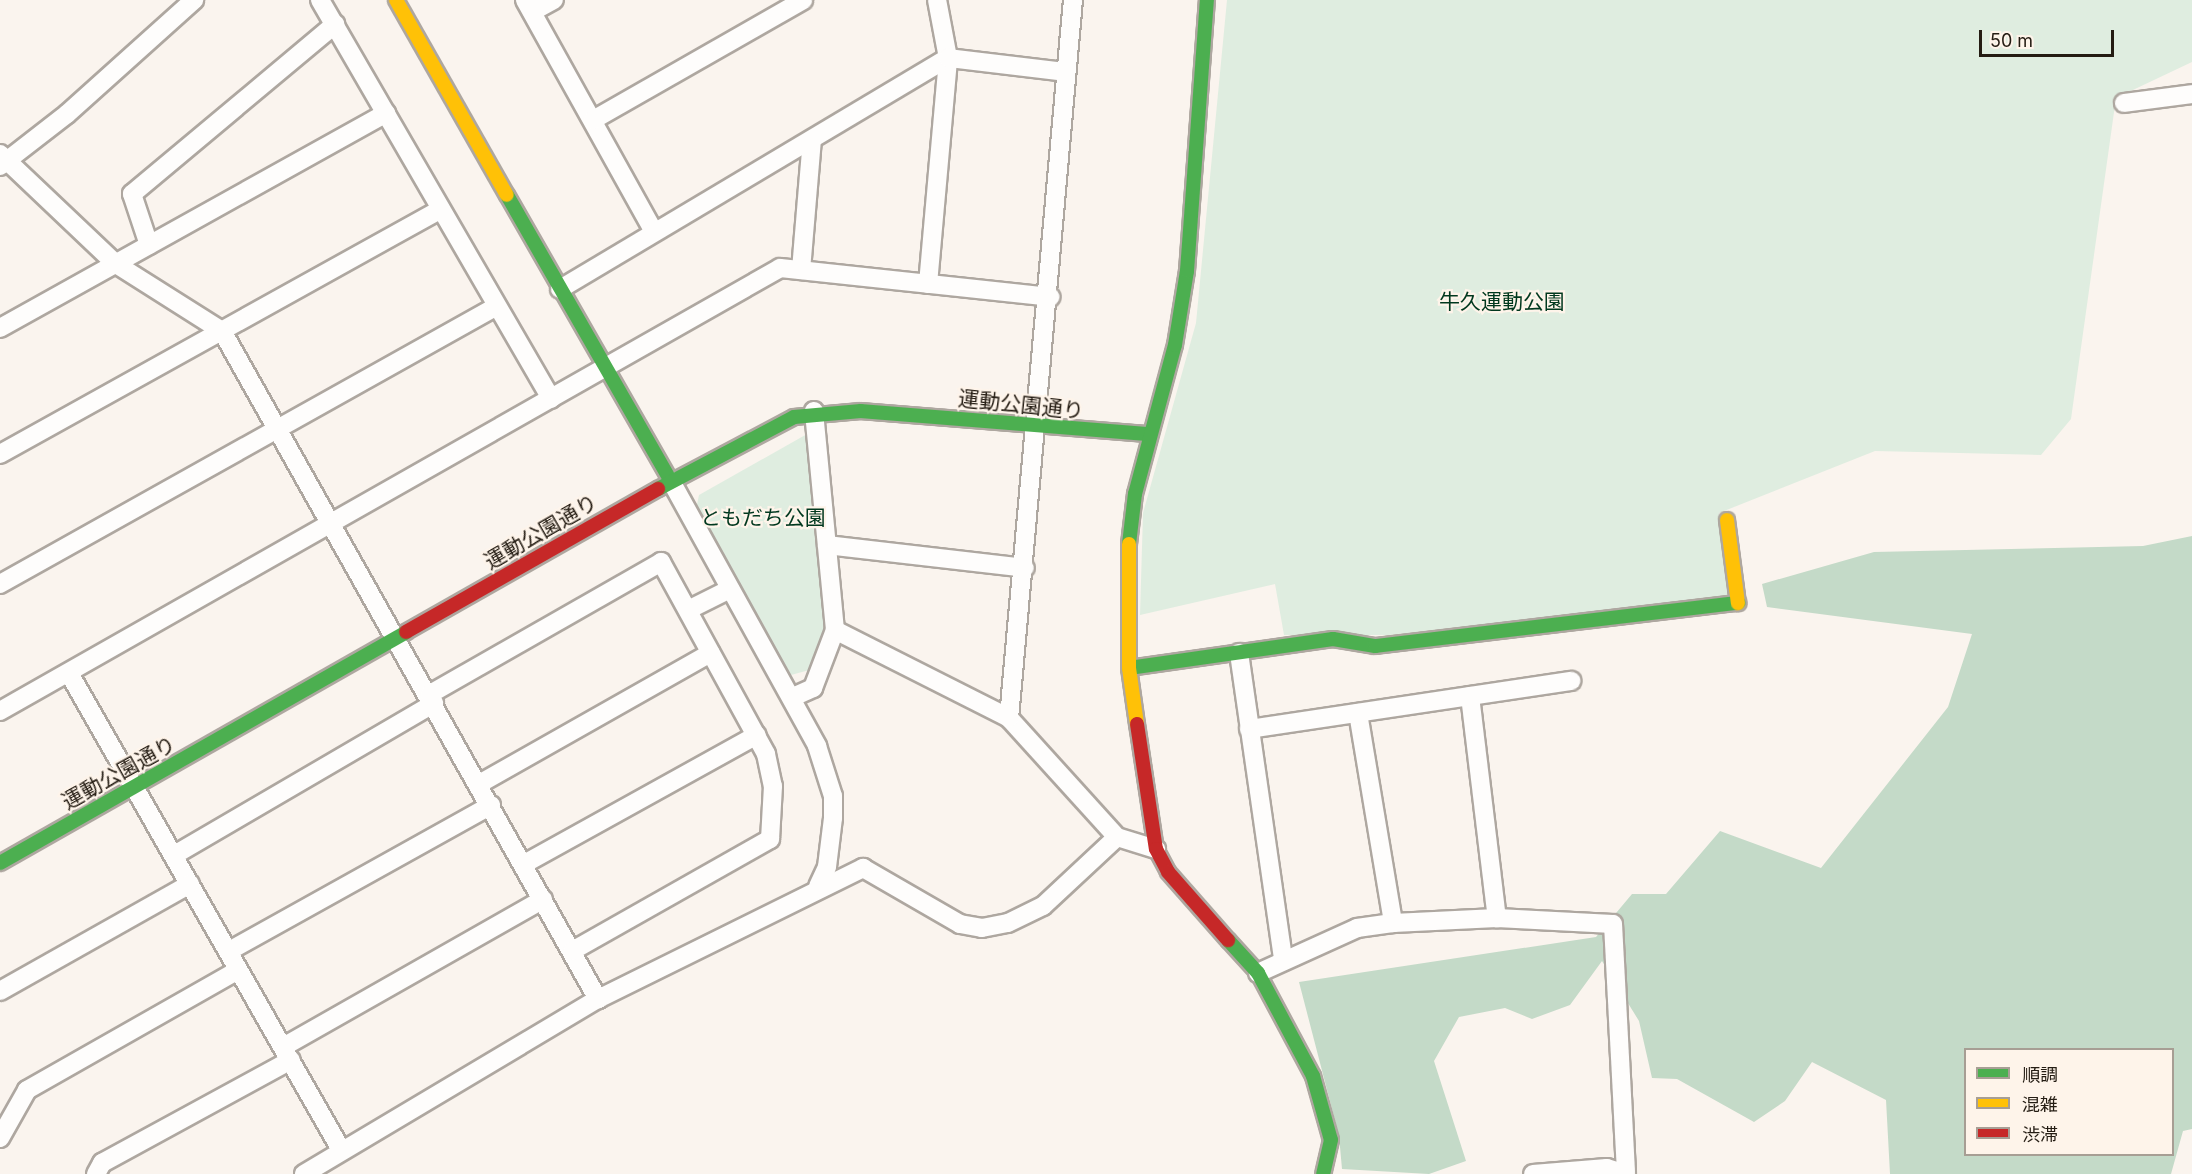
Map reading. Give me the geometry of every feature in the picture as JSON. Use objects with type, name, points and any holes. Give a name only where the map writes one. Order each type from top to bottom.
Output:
[{"type":"street","points":[[194,0],[67,114],[2,160],[116,264],[222,331],[399,638],[598,999]]},
{"type":"street","points":[[320,0],[551,399]]},
{"type":"street","points":[[396,0],[793,697],[833,796],[831,844],[818,886]]},
{"type":"street","points":[[554,0],[529,6],[652,230]]},
{"type":"street","points":[[593,120],[803,0]]},
{"type":"street","points":[[928,284],[948,58],[937,0]]},
{"type":"street","points":[[1009,718],[1039,429],[1073,0]]},
{"type":"street","points":[[1207,0],[1187,271],[1175,345],[1149,434],[1128,550],[1129,668],[1156,849],[1168,872],[1258,973],[1313,1076],[1331,1140],[1323,1174]]},
{"type":"street","points":[[149,245],[132,194],[334,24]]},
{"type":"street","points":[[560,289],[652,230],[812,140],[948,58],[1066,72]]},
{"type":"street","points":[[2124,103],[2192,94]]},
{"type":"street","points":[[0,328],[386,113]]},
{"type":"street","points":[[801,270],[812,140]]},
{"type":"street","points":[[0,454],[441,209]]},
{"type":"street","points":[[0,711],[332,525],[780,268],[1050,297]]},
{"type":"street","points":[[0,584],[276,427],[497,306]]},
{"type":"street","points":[[793,697],[813,688],[835,630],[814,411]]},
{"type":"street","name":"運動公園通り","points":[[0,863],[399,638],[671,481],[772,426],[814,411],[911,414],[1039,429],[1149,434]]},
{"type":"street","points":[[1129,668],[1333,639],[1375,646],[1738,606],[1727,520]]},
{"type":"street","points":[[827,546],[1025,568]]},
{"type":"street","points":[[176,854],[661,562],[757,735],[774,786],[770,839],[572,951]]},
{"type":"street","points":[[688,610],[730,590]]},
{"type":"street","points":[[835,630],[1009,718],[1117,837],[1156,849]]},
{"type":"street","points":[[479,784],[711,653]]},
{"type":"street","points":[[1239,653],[1283,960]]},
{"type":"street","points":[[69,673],[133,789],[176,854],[237,970],[340,1148]]},
{"type":"street","points":[[1250,729],[1571,681]]},
{"type":"street","points":[[1470,696],[1497,918]]},
{"type":"street","points":[[1358,713],[1393,923]]},
{"type":"street","points":[[524,864],[757,735]]},
{"type":"street","points":[[229,951],[491,805]]},
{"type":"street","points":[[304,1174],[340,1148],[598,999],[818,886],[863,868],[960,924],[982,928],[1008,923],[1043,906],[1117,837]]},
{"type":"street","points":[[0,991],[190,884]]},
{"type":"street","points":[[96,1174],[102,1163],[543,899]]},
{"type":"street","points":[[1258,973],[1357,928],[1393,923],[1497,918],[1613,924],[1626,1173],[1607,1168],[1533,1174]]},
{"type":"street","points":[[0,1138],[27,1090],[237,970]]},
{"type":"green space","name":"牛久運動公園","points":[[1227,0],[2192,0],[2192,62],[2116,98],[2071,419],[2041,455],[1875,451],[1719,513],[1730,597],[1389,635],[1284,635],[1275,584],[1140,615],[1143,513],[1196,323]]},
{"type":"green space","name":"ともだち公園","points":[[807,434],[825,626],[813,669],[791,675],[696,509],[699,495]]},
{"type":"green space","points":[[2192,536],[2192,1129],[2183,1131],[2171,1174],[1890,1174],[1886,1100],[1812,1062],[1785,1101],[1754,1122],[1677,1079],[1652,1078],[1639,1021],[1602,961],[1570,1005],[1532,1019],[1505,1008],[1459,1017],[1434,1061],[1466,1161],[1429,1174],[1342,1169],[1339,1136],[1299,982],[1596,937],[1632,894],[1666,894],[1720,831],[1821,868],[1948,707],[1972,634],[1767,607],[1762,584],[1874,552],[2143,546]]},
{"type":"traffic: fast","points":[[1129,544],[1135,494],[1175,345],[1187,271],[1207,0]]},
{"type":"traffic: fast","points":[[507,195],[671,481]]},
{"type":"traffic: fast","points":[[658,489],[794,417],[861,411],[1149,434]]},
{"type":"traffic: fast","points":[[1129,668],[1333,639],[1375,646],[1738,603]]},
{"type":"traffic: fast","points":[[0,863],[406,632]]},
{"type":"traffic: fast","points":[[1228,940],[1258,973],[1313,1076],[1331,1140],[1323,1174]]},
{"type":"traffic: slow","points":[[396,0],[507,195]]},
{"type":"traffic: slow","points":[[1727,520],[1738,603]]},
{"type":"traffic: slow","points":[[1129,544],[1129,668],[1137,724]]},
{"type":"traffic: jam","points":[[406,632],[658,489]]},
{"type":"traffic: jam","points":[[1137,724],[1156,849],[1168,872],[1228,940]]}]
